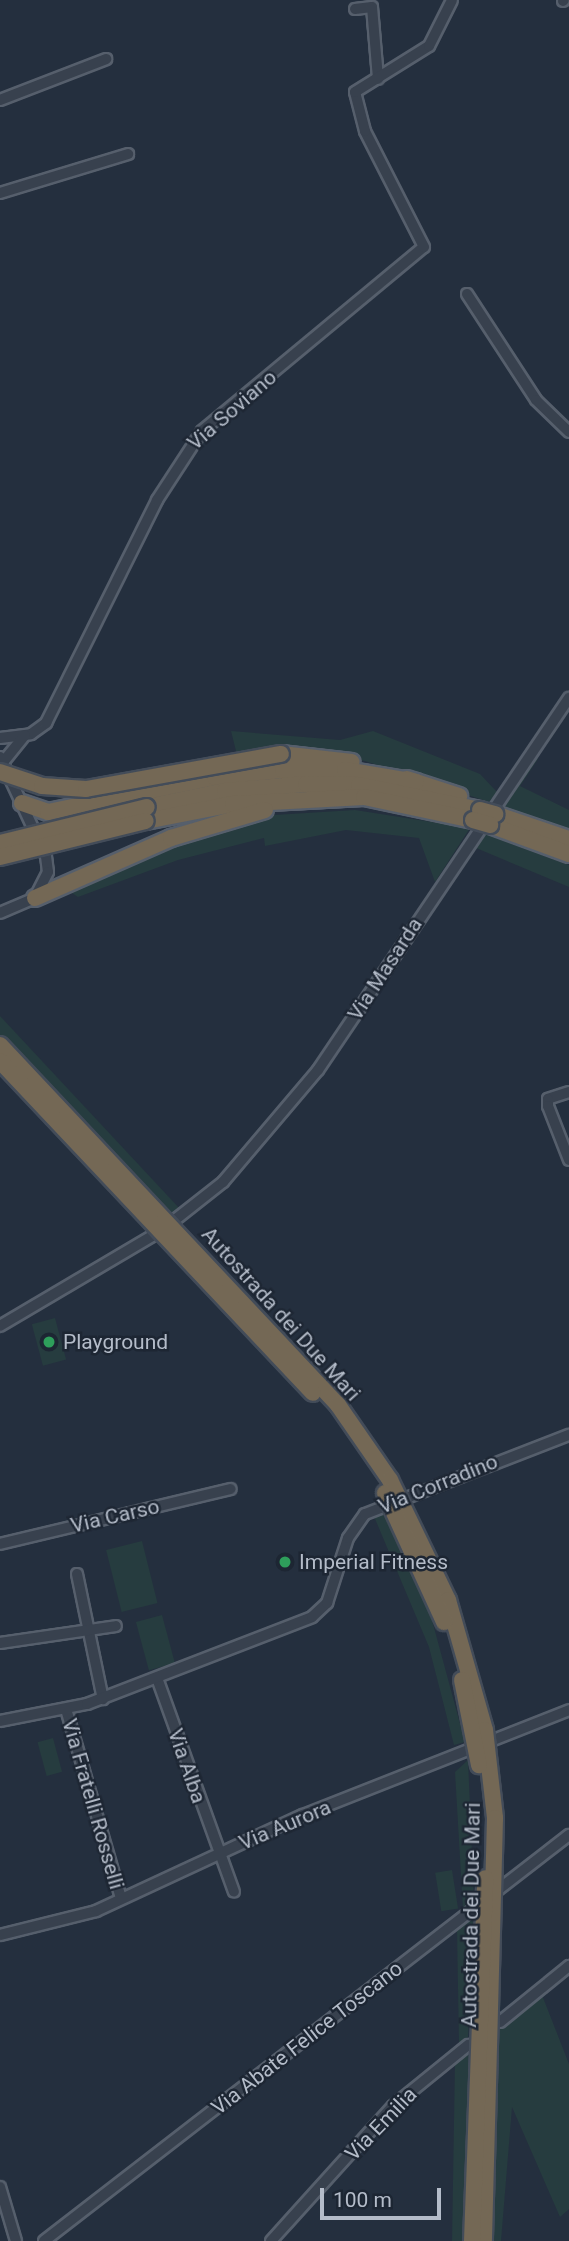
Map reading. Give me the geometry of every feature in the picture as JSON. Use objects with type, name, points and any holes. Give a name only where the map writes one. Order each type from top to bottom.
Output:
[{"type":"highway","points":[[1,764],[42,786],[86,789],[281,754],[346,761],[416,782],[569,854]]},
{"type":"highway","points":[[22,803],[48,812],[215,777],[283,770],[357,771],[416,782]]},
{"type":"highway","points":[[0,857],[225,790],[306,784],[359,785],[487,814],[569,837]]},
{"type":"highway","points":[[0,843],[146,814],[317,798],[364,797],[487,814]]},
{"type":"highway","points":[[36,898],[223,819],[317,798]]},
{"type":"highway","name":"Autostrada dei Due Mari","points":[[0,1045],[338,1405],[396,1490],[448,1600],[475,1686],[495,1818],[484,2241]]},
{"type":"highway","name":"Autostrada dei Due Mari","points":[[0,1061],[330,1412],[380,1486],[438,1604],[464,1688],[484,1819],[472,2241]]},
{"type":"street","points":[[355,9],[372,8],[378,79],[429,46],[452,0]]},
{"type":"street","points":[[0,100],[106,59]]},
{"type":"street","name":"Via Soviano","points":[[25,735],[49,717],[181,455],[202,430],[414,256],[425,242],[365,131],[356,89],[378,79]]},
{"type":"street","points":[[0,193],[128,154]]},
{"type":"street","points":[[467,294],[536,400],[569,432]]},
{"type":"street","name":"Via Masarda","points":[[176,1219],[223,1182],[318,1070],[569,698]]},
{"type":"street","points":[[0,738],[25,735]]},
{"type":"street","points":[[0,913],[36,898],[48,872],[46,856],[1,764],[25,735]]},
{"type":"street","points":[[569,1092],[548,1099],[548,1106],[569,1160]]},
{"type":"street","points":[[0,1326],[154,1235]]},
{"type":"street","name":"Via Corradino","points":[[0,1721],[103,1699],[312,1617],[327,1603],[348,1538],[365,1514],[569,1435]]},
{"type":"street","name":"Via Carso","points":[[0,1544],[231,1489]]},
{"type":"street","points":[[77,1574],[103,1699]]},
{"type":"street","points":[[0,1643],[116,1626]]},
{"type":"street","name":"Via Alba","points":[[157,1678],[217,1854],[234,1892]]},
{"type":"street","name":"Via Fratelli Rosselli","points":[[66,1709],[121,1898]]},
{"type":"street","name":"Via Aurora","points":[[0,1935],[121,1898],[217,1854],[569,1710]]},
{"type":"street","name":"Via Abate Felice Toscano","points":[[44,2241],[569,1835]]},
{"type":"street","points":[[500,2021],[569,1966]]},
{"type":"street","name":"Via Emilia","points":[[271,2241],[393,2106],[468,2045]]},
{"type":"street","points":[[0,2187],[16,2241]]},
{"type":"green space","points":[[231,731],[340,740],[373,731],[480,774],[497,792],[489,802],[365,761],[295,750],[236,751]]},
{"type":"green space","points":[[534,751],[538,759],[520,786],[569,810],[569,832],[499,806]]},
{"type":"green space","points":[[355,810],[470,828],[435,882],[419,838],[346,830],[265,846],[264,838],[178,860],[78,897],[69,891],[159,847],[258,816]]},
{"type":"green space","points":[[480,832],[569,865],[569,887],[476,848]]},
{"type":"green space","points":[[0,1016],[181,1210],[168,1221],[0,1041]]},
{"type":"green space","name":"Playground","points":[[55,1318],[66,1360],[43,1366],[32,1324]]},
{"type":"green space","points":[[382,1509],[426,1598],[465,1742],[454,1745],[429,1647],[373,1514]]},
{"type":"green space","points":[[142,1541],[157,1603],[122,1612],[106,1550]]},
{"type":"green space","points":[[162,1615],[175,1663],[149,1670],[136,1622]]},
{"type":"green space","points":[[53,1738],[62,1772],[47,1776],[38,1742]]},
{"type":"green space","points":[[468,1760],[474,1900],[463,1909],[455,1772]]},
{"type":"green space","points":[[452,1870],[458,1909],[441,1911],[435,1873]]},
{"type":"green space","points":[[474,1917],[468,2037],[459,2044],[457,1931]]},
{"type":"green space","points":[[542,1995],[569,2064],[569,2209],[560,2217],[512,2107],[501,2241],[491,2241],[499,2027]]},
{"type":"green space","points":[[469,2051],[462,2241],[452,2241],[455,2061]]},
{"type":"place","name":"Playground","points":[[49,1342]]},
{"type":"place","name":"Imperial Fitness","points":[[285,1562]]}]
